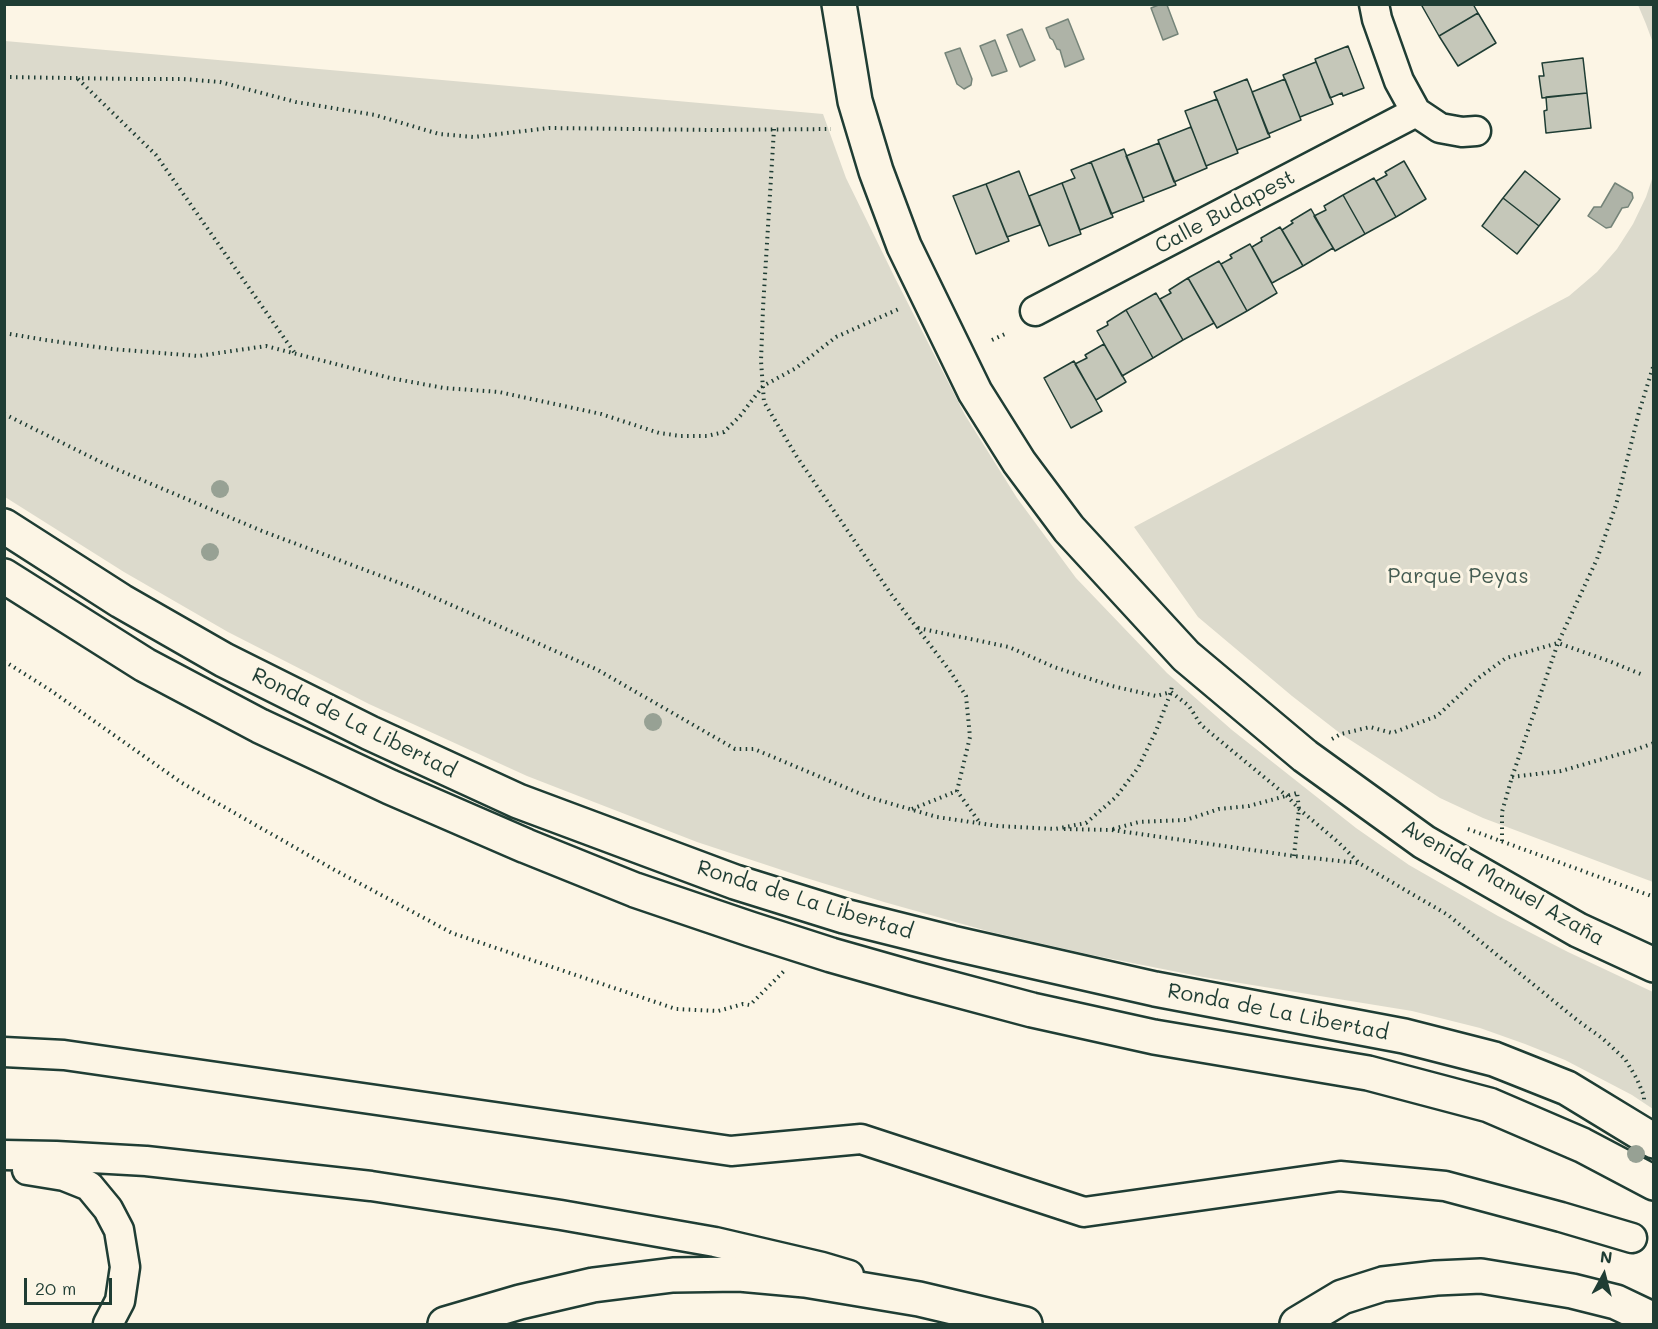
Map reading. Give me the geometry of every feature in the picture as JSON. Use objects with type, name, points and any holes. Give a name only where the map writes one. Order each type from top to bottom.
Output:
[{"type":"main road","name":"Avenida Manuel Azaña","points":[[839,4],[855,101],[876,171],[904,246],[975,392],[1019,462],[1069,529],[1186,656],[1305,756],[1424,842],[1578,930],[1653,965]]},
{"type":"main road","name":"Ronda de La Libertad","points":[[4,526],[121,601],[224,660],[370,733],[518,801],[724,878],[844,916],[952,943],[1155,988],[1404,1036],[1494,1059],[1567,1088],[1653,1141]]},
{"type":"main road","name":"Ronda de La Libertad","points":[[4,576],[145,665],[260,726],[390,787],[635,890],[831,955],[1032,1010],[1154,1037],[1368,1072],[1489,1105],[1582,1144],[1653,1183]]},
{"type":"main road","points":[[445,1324],[520,1302],[593,1285],[673,1275],[739,1274],[805,1280],[919,1299],[1025,1324]]},
{"type":"main road","points":[[1297,1324],[1342,1297],[1383,1284],[1481,1275],[1572,1291],[1616,1302],[1653,1320]]},
{"type":"street","points":[[1374,4],[1399,81],[1416,112],[1440,128],[1462,132],[1476,131]]},
{"type":"street","name":"Calle Budapest","points":[[1035,311],[1416,112]]},
{"type":"street","points":[[4,1052],[64,1055],[731,1150],[861,1138],[1084,1212],[1340,1176],[1445,1186],[1632,1238]]},
{"type":"street","points":[[4,1155],[158,1162],[371,1186],[561,1215],[715,1242],[822,1267],[919,1299]]},
{"type":"street","points":[[4,1167],[64,1176],[89,1186],[108,1209],[119,1230],[125,1267],[120,1301],[108,1324]]},
{"type":"path","points":[[4,77],[183,79],[220,82],[296,102],[375,116],[439,134],[474,137],[549,128],[838,129]]},
{"type":"path","points":[[78,78],[156,155],[294,353]]},
{"type":"path","points":[[774,129],[761,361],[764,402],[797,457],[891,594],[950,671],[966,696],[970,737],[957,791],[980,823]]},
{"type":"path","points":[[4,333],[112,349],[198,356],[266,346],[390,378],[444,388],[499,392],[590,412],[659,433],[707,436],[724,432],[740,416],[763,386],[796,368],[836,337],[910,304]]},
{"type":"path","points":[[992,340],[1005,334]]},
{"type":"path","points":[[1502,841],[1502,812],[1512,777],[1558,643],[1597,559],[1616,504],[1653,364]]},
{"type":"path","points":[[4,414],[109,466],[262,531],[413,588],[598,670],[735,749],[754,749],[868,797],[936,817],[980,823],[1055,829],[1112,830],[1293,856],[1359,863]]},
{"type":"path","points":[[918,628],[1009,647],[1054,667],[1112,686],[1156,696],[1171,692]]},
{"type":"path","points":[[1338,747],[1328,741],[1341,734],[1370,727],[1392,733],[1437,716],[1477,679],[1506,658],[1558,643],[1643,675]]},
{"type":"path","points":[[4,661],[50,690],[182,783],[331,868],[452,933],[676,1009],[718,1011],[743,1004],[750,1005],[788,968]]},
{"type":"path","points":[[1055,829],[1086,823],[1116,797],[1138,768],[1156,731],[1171,692],[1172,676]]},
{"type":"path","points":[[1171,692],[1189,706],[1201,725],[1287,796],[1359,863],[1448,915],[1602,1038],[1625,1059],[1644,1096],[1644,1108]]},
{"type":"path","points":[[1512,777],[1561,771],[1653,743]]},
{"type":"path","points":[[1293,856],[1299,809],[1296,783]]},
{"type":"path","points":[[911,810],[957,791]]},
{"type":"path","points":[[1112,830],[1138,822],[1186,820],[1219,809],[1249,806],[1297,793]]},
{"type":"path","points":[[1460,826],[1653,897]]},
{"type":"green space","points":[[1638,5],[1653,5],[1653,43],[1646,24]]},
{"type":"green space","points":[[5,41],[823,114],[846,178],[965,415],[1017,498],[1076,578],[1167,673],[1232,730],[1356,828],[1409,865],[1498,916],[1653,992],[1653,1109],[1632,1095],[1565,1060],[1480,1028],[1412,1011],[1203,977],[991,932],[884,902],[697,842],[527,776],[369,704],[228,632],[124,572],[5,497]]},
{"type":"green space","name":"Parque Peyas","points":[[1653,176],[1653,882],[1483,818],[1440,798],[1341,734],[1198,617],[1134,527],[1569,296],[1597,272],[1617,249],[1633,224]]},
{"type":"shaded area","points":[[1161,4],[1167,5],[1178,34],[1163,40],[1151,8]]},
{"type":"shaded area","points":[[1068,19],[1084,59],[1065,67],[1060,50],[1050,38],[1046,28]]},
{"type":"shaded area","points":[[1022,29],[1035,60],[1020,67],[1007,35]]},
{"type":"shaded area","points":[[995,40],[1007,71],[992,76],[980,46]]},
{"type":"shaded area","points":[[960,48],[972,79],[971,85],[964,89],[957,84],[945,53]]},
{"type":"shaded area","points":[[1615,183],[1632,193],[1633,198],[1628,207],[1622,208],[1611,227],[1606,228],[1588,216],[1594,207],[1601,207]]},
{"type":"building","points":[[1424,4],[1473,4],[1478,13],[1439,36],[1422,6]]},
{"type":"building","points":[[1478,13],[1496,43],[1458,66],[1439,36]]},
{"type":"building","points":[[1348,46],[1364,88],[1330,98],[1315,59]]},
{"type":"building","points":[[1583,58],[1587,93],[1542,98],[1539,76],[1544,76],[1542,63]]},
{"type":"building","points":[[1316,62],[1333,104],[1300,117],[1283,75]]},
{"type":"building","points":[[1247,79],[1270,137],[1237,150],[1214,92]]},
{"type":"building","points":[[1285,79],[1301,120],[1268,134],[1252,92]]},
{"type":"building","points":[[1587,93],[1591,128],[1546,133],[1544,111],[1547,110],[1546,97]]},
{"type":"building","points":[[1217,99],[1238,153],[1206,166],[1185,111]]},
{"type":"building","points":[[1191,127],[1207,168],[1174,182],[1158,140]]},
{"type":"building","points":[[1159,143],[1176,185],[1143,198],[1126,156]]},
{"type":"building","points":[[1124,149],[1144,201],[1111,214],[1091,162]]},
{"type":"building","points":[[1404,161],[1426,199],[1396,217],[1376,181],[1387,175],[1385,172]]},
{"type":"building","points":[[1091,162],[1113,217],[1080,230],[1062,183],[1075,178],[1071,170]]},
{"type":"building","points":[[1019,171],[1040,225],[1007,237],[986,184]]},
{"type":"building","points":[[1525,171],[1560,199],[1539,226],[1503,198]]},
{"type":"building","points":[[1374,178],[1396,217],[1365,234],[1343,195]]},
{"type":"building","points":[[1062,183],[1081,234],[1049,246],[1029,196]]},
{"type":"building","points":[[986,184],[1009,241],[976,254],[953,196]]},
{"type":"building","points":[[1343,195],[1365,234],[1335,251],[1314,216],[1326,210],[1324,206]]},
{"type":"building","points":[[1503,198],[1539,226],[1517,254],[1482,226]]},
{"type":"building","points":[[1311,209],[1333,248],[1303,266],[1282,230],[1293,223],[1291,221]]},
{"type":"building","points":[[1280,227],[1303,266],[1272,283],[1252,247],[1262,241],[1261,238]]},
{"type":"building","points":[[1250,244],[1277,293],[1247,311],[1221,264],[1232,258],[1230,255]]},
{"type":"building","points":[[1219,261],[1247,311],[1217,328],[1188,278]]},
{"type":"building","points":[[1188,278],[1214,323],[1183,340],[1160,299],[1171,293],[1169,290]]},
{"type":"building","points":[[1156,293],[1183,340],[1153,358],[1126,310]]},
{"type":"building","points":[[1126,310],[1153,358],[1122,376],[1097,331]]},
{"type":"building","points":[[1104,344],[1126,382],[1096,400],[1075,364],[1087,358],[1085,355]]},
{"type":"building","points":[[1074,361],[1102,411],[1071,428],[1044,378]]}]
